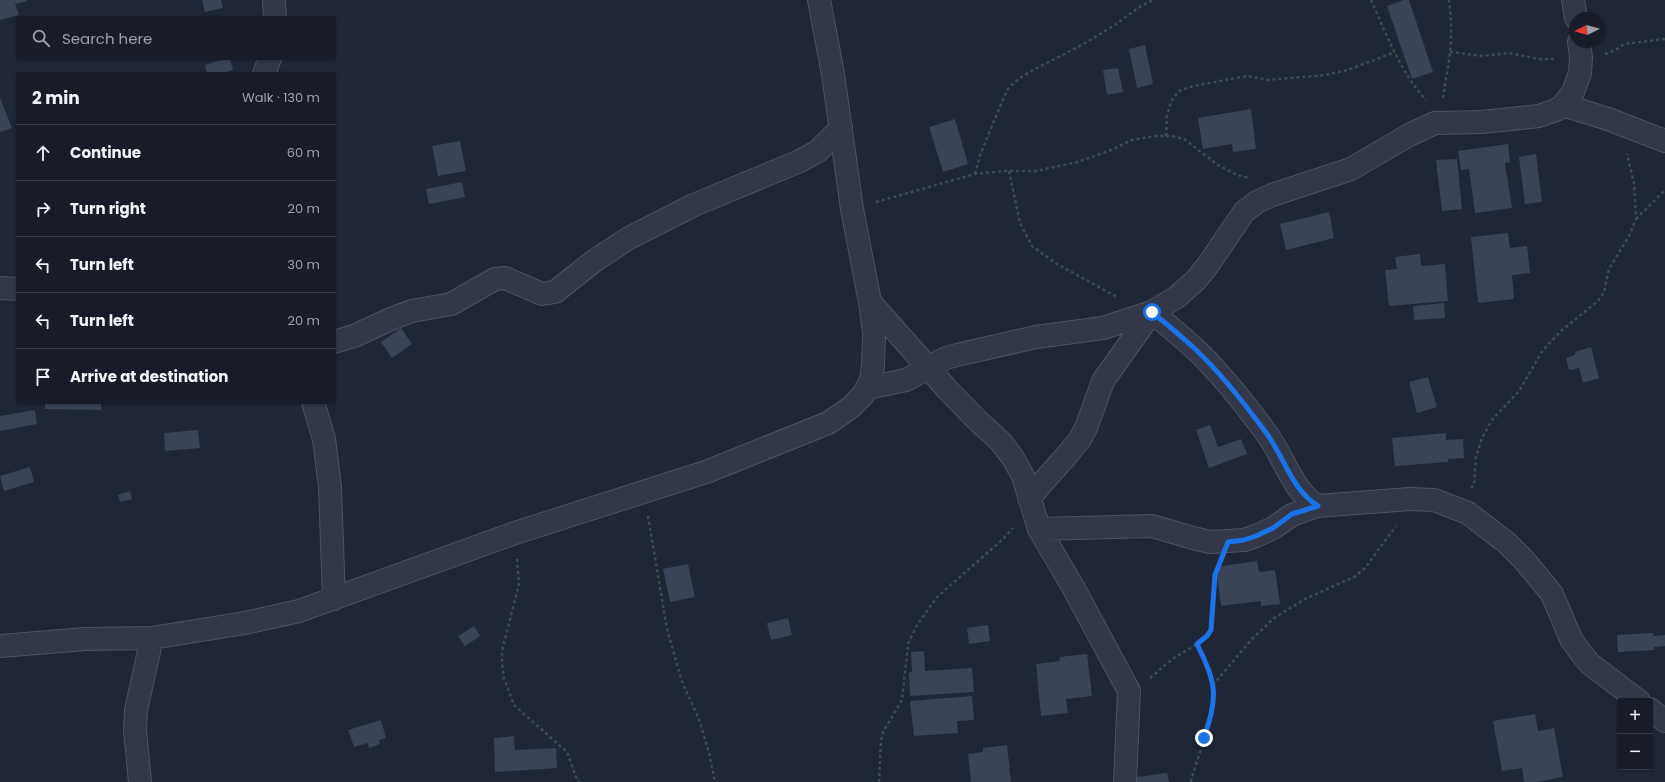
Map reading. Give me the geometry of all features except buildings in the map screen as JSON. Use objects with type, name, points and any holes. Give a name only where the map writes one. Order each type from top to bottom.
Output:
[{"type":"street","points":[[274,0],[275,16]]},
{"type":"street","points":[[0,646],[85,639],[152,638],[245,623],[299,611],[515,533],[706,472],[828,423],[850,408],[868,388],[873,365],[874,333],[870,302],[852,209],[841,128],[819,0]]},
{"type":"street","points":[[1573,0],[1575,12]]},
{"type":"street","points":[[868,388],[906,380],[946,358],[960,354],[1036,337],[1104,328],[1152,312],[1177,297],[1196,280],[1244,212],[1257,202],[1272,195],[1351,169],[1438,118],[1482,122],[1539,116],[1556,110],[1563,105],[1575,86],[1580,73],[1580,49]]},
{"type":"street","points":[[265,72],[269,60]]},
{"type":"street","points":[[1563,105],[1622,124],[1665,141]]},
{"type":"street","points":[[336,341],[354,336],[412,311],[451,304],[495,279],[505,278],[542,294],[555,292],[594,260],[629,238],[694,205],[800,161],[826,145],[841,128]]},
{"type":"street","points":[[0,288],[16,289]]},
{"type":"street","points":[[870,302],[947,389],[1001,442],[1024,476],[1039,529],[1073,587],[1129,691],[1125,782]]},
{"type":"street","points":[[1029,498],[1080,439],[1088,423],[1103,381],[1152,312]]},
{"type":"street","points":[[1152,312],[1194,348],[1230,388],[1268,435],[1298,487],[1306,497],[1318,506]]},
{"type":"street","points":[[315,404],[324,439],[330,487],[334,599]]},
{"type":"street","points":[[1039,529],[1152,526],[1210,542],[1228,542],[1244,540],[1256,536],[1273,528],[1292,514],[1318,506],[1417,499],[1434,500],[1455,507],[1474,517],[1507,543],[1524,560],[1552,594],[1571,639],[1590,664],[1635,698]]},
{"type":"street","points":[[140,782],[135,730],[136,710],[152,638]]},
{"type":"street","points":[[1653,711],[1665,721]]},
{"type":"path","points":[[975,174],[980,156],[1007,90],[1014,82],[1104,31],[1144,4],[1154,0]]},
{"type":"path","points":[[1371,0],[1400,64],[1414,86],[1438,118]]},
{"type":"path","points":[[1438,118],[1450,52],[1451,18],[1449,0]]},
{"type":"path","points":[[1450,52],[1482,56],[1509,54],[1538,59],[1552,59],[1580,49],[1602,54],[1616,50],[1624,44],[1632,42],[1665,39]]},
{"type":"path","points":[[1166,136],[1167,116],[1171,101],[1179,91],[1193,86],[1247,76],[1268,80],[1325,75],[1348,70],[1395,52]]},
{"type":"path","points":[[1622,124],[1634,183],[1636,219]]},
{"type":"path","points":[[852,209],[975,174],[1008,171],[1036,171],[1078,162],[1132,140],[1166,136],[1172,136],[1184,140],[1218,165],[1237,174],[1251,178]]},
{"type":"path","points":[[1008,171],[1020,223],[1032,246],[1057,264],[1132,306],[1152,312]]},
{"type":"path","points":[[1455,507],[1474,485],[1476,457],[1482,438],[1492,420],[1519,391],[1543,350],[1561,331],[1601,298],[1609,269],[1629,236],[1636,219],[1665,190]]},
{"type":"path","points":[[644,492],[667,629],[682,682],[701,726],[709,752],[714,782]]},
{"type":"path","points":[[879,782],[884,732],[902,700],[908,644],[917,625],[937,597],[1012,530],[1029,498]]},
{"type":"path","points":[[1213,685],[1251,640],[1274,618],[1305,599],[1354,577],[1366,568],[1417,499]]},
{"type":"path","points":[[515,533],[519,584],[502,651],[504,678],[514,705],[567,752],[579,782]]},
{"type":"path","points":[[1129,691],[1157,672],[1170,661],[1197,644],[1207,636],[1211,630],[1215,575],[1228,542]]},
{"type":"path","points":[[1190,782],[1213,708],[1213,685],[1207,665],[1197,644]]},
{"type":"route","points":[[1152,312],[1194,348],[1230,388],[1268,435],[1298,487],[1306,497],[1318,506],[1292,514],[1273,528],[1256,536],[1244,540],[1228,542],[1215,575],[1211,630],[1207,636],[1197,644],[1212,678],[1214,691],[1213,708],[1204,738]]}]
